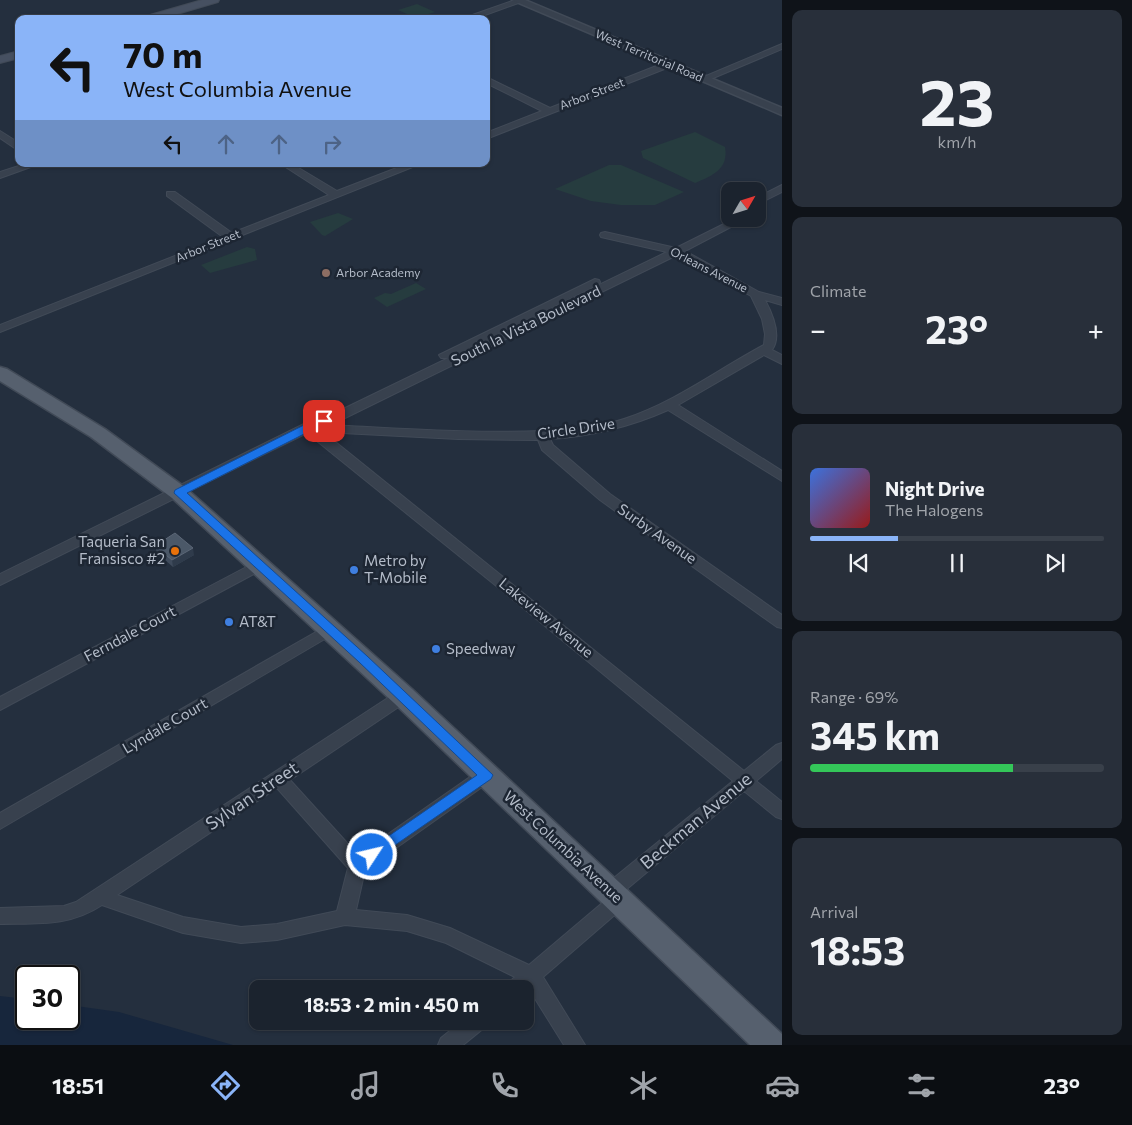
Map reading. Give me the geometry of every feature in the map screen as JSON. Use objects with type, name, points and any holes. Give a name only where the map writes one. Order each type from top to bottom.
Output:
[{"type":"main road","points":[[161,15],[214,0]]},
{"type":"main road","points":[[0,60],[15,55]]},
{"type":"main road","name":"West Columbia Avenue","points":[[0,373],[98,433],[179,493],[403,696],[772,1045]]},
{"type":"street","points":[[478,15],[518,1]]},
{"type":"street","name":"West Territorial Road","points":[[518,1],[782,112]]},
{"type":"street","points":[[703,79],[782,46]]},
{"type":"street","name":"Arbor Street","points":[[490,134],[669,64]]},
{"type":"street","points":[[490,82],[549,111]]},
{"type":"street","points":[[0,134],[15,145]]},
{"type":"street","points":[[0,175],[25,167]]},
{"type":"street","points":[[291,167],[336,195]]},
{"type":"street","name":"Arbor Street","points":[[0,329],[407,167]]},
{"type":"street","points":[[766,197],[782,188]]},
{"type":"street","points":[[171,194],[230,237]]},
{"type":"street","points":[[766,206],[782,198]]},
{"type":"street","name":"South la Vista Boulevard","points":[[0,580],[179,493],[308,427],[359,406],[565,307],[721,220]]},
{"type":"street","name":"South la Vista Boulevard","points":[[671,249],[721,228]]},
{"type":"street","name":"Orleans Avenue","points":[[605,235],[671,249],[755,294],[782,302]]},
{"type":"street","points":[[755,294],[764,307],[769,325],[771,342],[766,349],[782,360]]},
{"type":"street","name":"Circle Drive","points":[[308,427],[498,436],[542,435],[590,430],[628,422],[668,404],[782,339]]},
{"type":"street","points":[[668,404],[782,476]]},
{"type":"street","name":"Lakeview Avenue","points":[[308,427],[507,586],[782,812]]},
{"type":"street","name":"Surby Avenue","points":[[542,435],[547,447],[605,497],[782,623]]},
{"type":"street","name":"Ferndale Court","points":[[0,704],[260,565]]},
{"type":"street","name":"Lyndale Court","points":[[0,822],[330,629]]},
{"type":"street","name":"Sylvan Street","points":[[0,916],[64,914],[81,909],[403,696]]},
{"type":"street","name":"Beckman Avenue","points":[[525,980],[614,896],[744,781],[782,750]]},
{"type":"street","points":[[345,918],[357,866],[486,775]]},
{"type":"street","points":[[278,778],[357,866]]},
{"type":"street","points":[[101,897],[183,925],[241,935],[277,932],[345,918],[407,923],[427,929],[455,939],[531,975],[575,1045]]},
{"type":"street","points":[[448,1045],[466,1030]]},
{"type":"green space","points":[[417,4],[435,12],[426,15],[409,15],[398,10]]},
{"type":"green space","points":[[695,132],[725,147],[726,155],[722,166],[707,178],[695,183],[643,158],[641,151]]},
{"type":"green space","points":[[609,165],[621,165],[684,192],[655,205],[621,205],[591,201],[555,189]]},
{"type":"green space","points":[[338,213],[353,219],[325,236],[310,222]]},
{"type":"green space","points":[[247,247],[255,249],[257,260],[210,273],[201,265]]},
{"type":"green space","points":[[416,283],[426,289],[387,307],[374,298],[385,293],[391,294]]},
{"type":"water","points":[[0,996],[15,998],[15,1030],[80,1030],[80,1007],[119,1012],[233,1045],[0,1045]]},
{"type":"building","points":[[175,533],[193,548],[172,560],[155,546]]},
{"type":"place","name":"Arbor Academy","points":[[326,273]]},
{"type":"place","name":"Taqueria San Fransisco #2","points":[[175,551]]},
{"type":"place","name":"Metro by T-Mobile","points":[[354,570]]},
{"type":"place","name":"AT&T","points":[[229,622]]},
{"type":"place","name":"Speedway","points":[[436,649]]},
{"type":"route","points":[[324,421],[308,427],[179,493],[363,659],[486,775],[372,855]]}]
